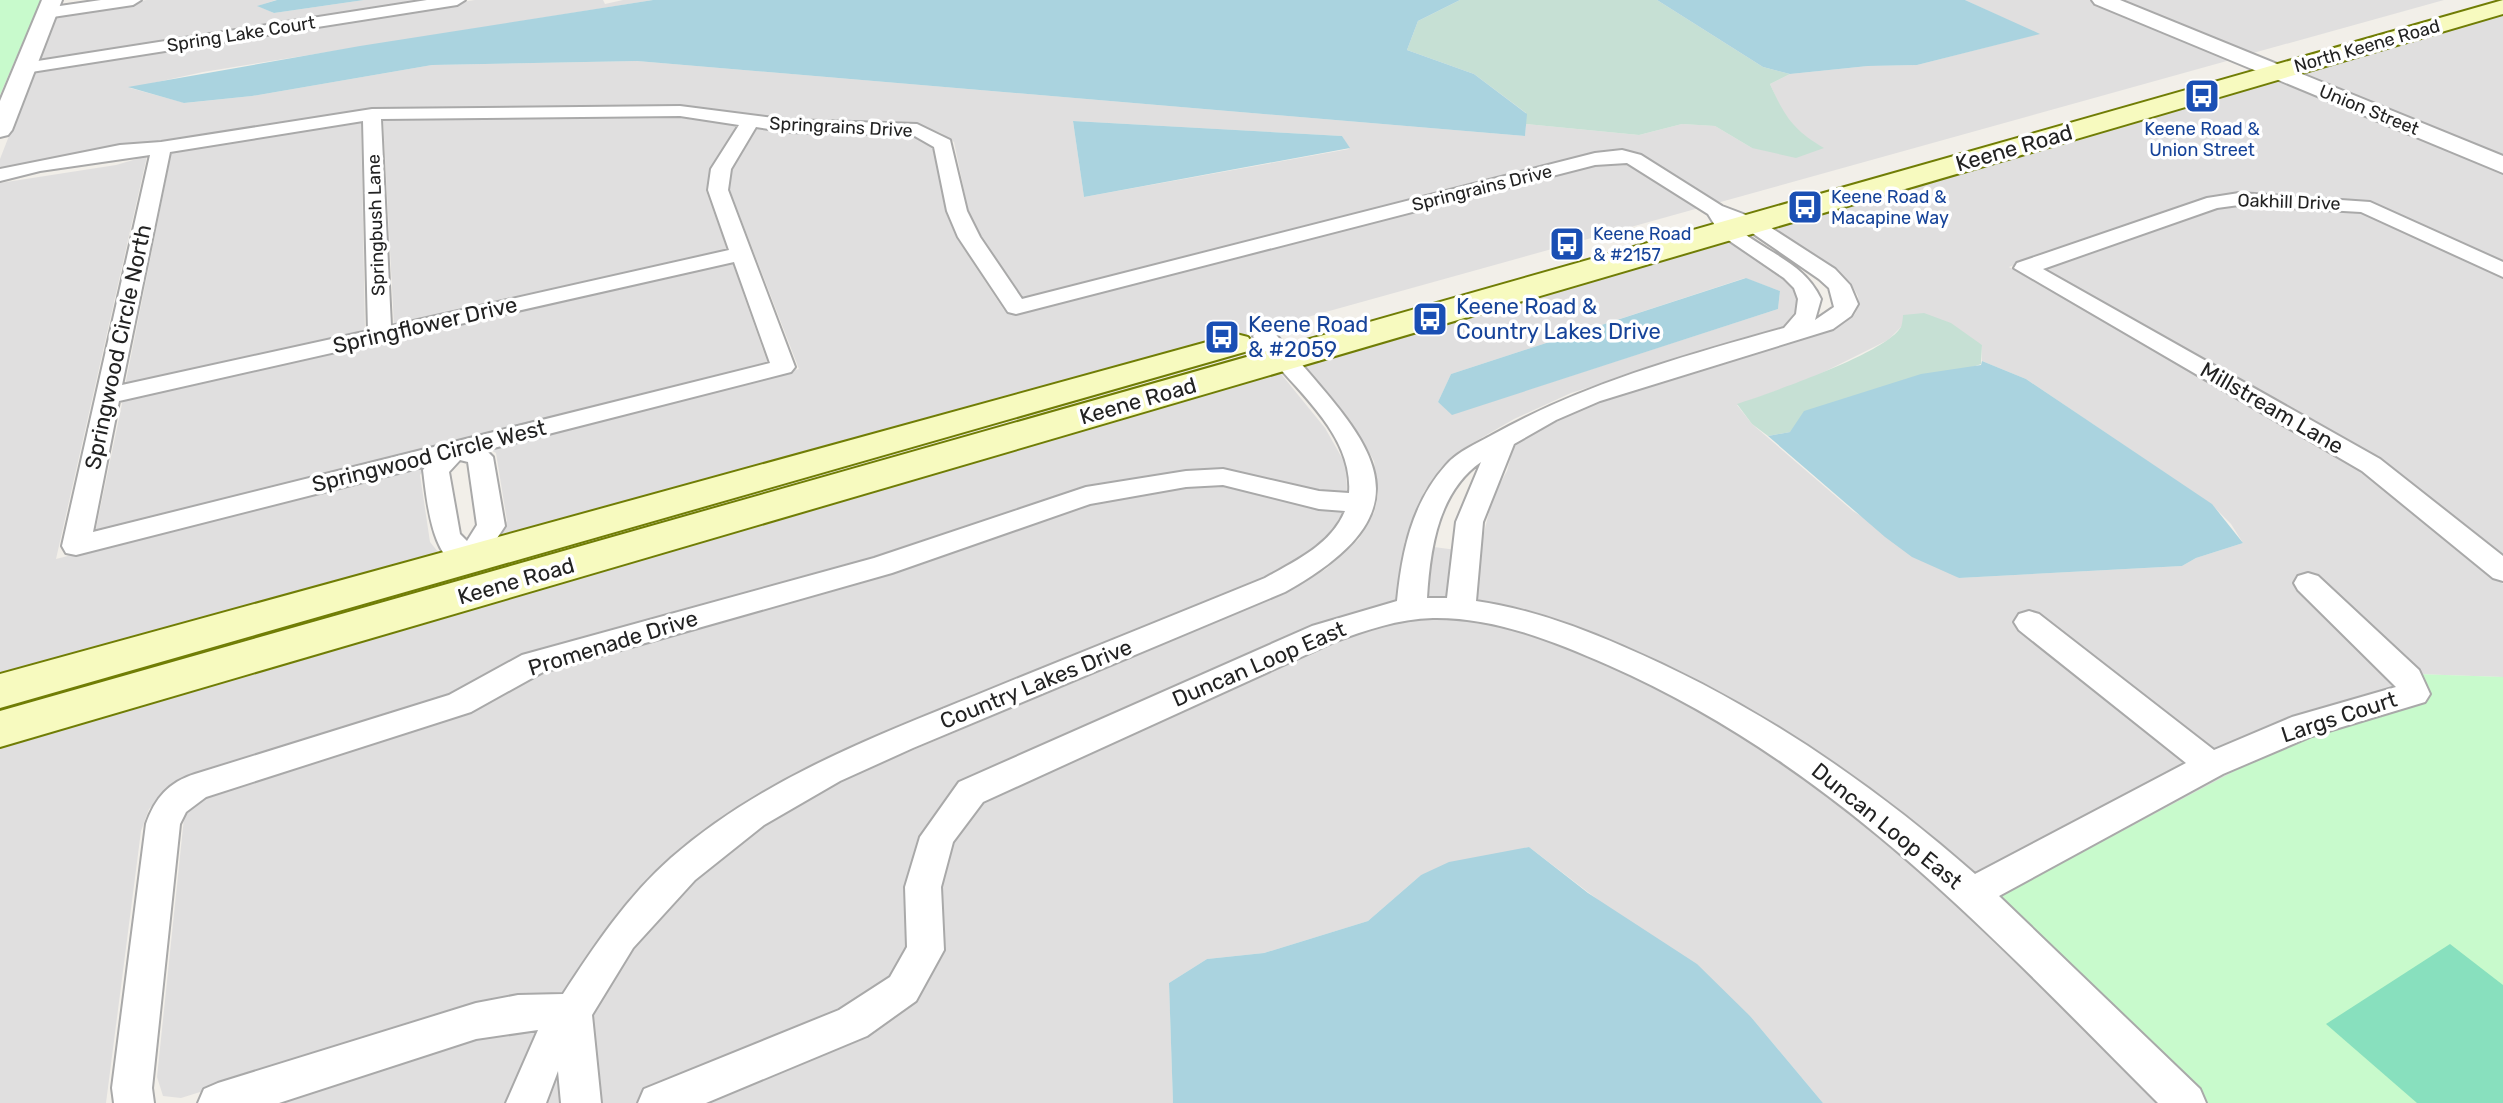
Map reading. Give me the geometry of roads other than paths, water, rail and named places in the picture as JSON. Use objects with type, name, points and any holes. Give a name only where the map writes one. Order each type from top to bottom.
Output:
[{"type":"main road","name":"North Keene Road","points":[[2247,60],[2466,0]]},
{"type":"main road","points":[[2276,72],[2274,66],[2284,58],[2442,14],[2466,0]]},
{"type":"main road","name":"North Keene Road","points":[[2276,72],[2503,7]]},
{"type":"main road","points":[[2074,131],[2120,108],[2240,74],[2249,66],[2247,60]]},
{"type":"main road","name":"Keene Road","points":[[1731,222],[2247,60]]},
{"type":"main road","name":"Keene Road","points":[[0,691],[468,560],[1274,348],[2074,131],[2276,72]]},
{"type":"main road","name":"Keene Road","points":[[0,729],[1274,348]]},
{"type":"main road","points":[[0,707],[208,648],[331,598]]},
{"type":"street","points":[[0,130],[49,6],[133,0]]},
{"type":"street","name":"Spring Lake Court","points":[[0,68],[457,0]]},
{"type":"street","name":"Union Street","points":[[2102,0],[2503,165]]},
{"type":"street","name":"Springrains Drive","points":[[0,177],[117,161],[161,148],[372,114],[680,111],[789,126],[896,128],[932,136],[943,144],[957,211],[969,237],[1016,307],[1608,156],[1622,156],[1646,164],[1731,222]]},
{"type":"street","name":"Springbush Lane","points":[[372,114],[380,335]]},
{"type":"street","points":[[742,254],[718,190],[721,169],[750,121]]},
{"type":"street","name":"Springwood Circle North","points":[[76,546],[161,148]]},
{"type":"street","name":"Oakhill Drive","points":[[2025,268],[2214,202],[2239,199],[2363,206],[2503,270]]},
{"type":"street","points":[[1731,222],[1804,285],[1811,303],[1805,321],[1793,332]]},
{"type":"street","points":[[1411,609],[1421,536],[1437,495],[1471,455],[1502,441],[1523,425],[1579,399],[1835,319],[1847,304],[1845,295],[1827,274],[1731,222]]},
{"type":"street","name":"Springflower Drive","points":[[108,396],[742,254]]},
{"type":"street","name":"Springwood Circle West","points":[[76,546],[783,367],[742,254]]},
{"type":"street","name":"Millstream Lane","points":[[2025,268],[2371,465],[2503,571]]},
{"type":"street","points":[[1274,348],[1338,425],[1361,464],[1362,503]]},
{"type":"street","points":[[1461,609],[1472,513],[1494,468],[1502,441]]},
{"type":"street","points":[[455,450],[480,457],[491,526],[468,560],[447,537],[436,470],[455,450]]},
{"type":"street","name":"Promenade Drive","points":[[134,1103],[132,1088],[163,824],[168,809],[178,796],[195,787],[460,704],[533,663],[882,566],[1086,496],[1186,479],[1223,477],[1319,500],[1362,503]]},
{"type":"street","name":"Country Lakes Drive","points":[[526,1103],[547,1051],[620,937],[683,869],[752,815],[828,772],[1275,585],[1317,561],[1346,534],[1362,503]]},
{"type":"street","points":[[1421,536],[1467,542]]},
{"type":"street","name":"Largs Court","points":[[1970,894],[2211,765],[2303,726],[2414,694],[2408,678],[2308,583]]},
{"type":"street","name":"Duncan Loop East","points":[[658,1103],[853,1023],[903,989],[926,950],[923,887],[937,837],[971,792],[1323,634],[1365,619],[1411,609],[1461,609],[1570,637],[1637,664],[1704,697],[1776,740],[1904,834],[2186,1103]]},
{"type":"street","points":[[2029,622],[2211,765]]},
{"type":"street","points":[[218,1103],[476,1021],[518,1013],[573,1012],[581,1103]]},
{"type":"water","points":[[277,0],[364,0],[274,13],[257,6]]},
{"type":"water","points":[[653,0],[1460,0],[1418,21],[1407,50],[1474,74],[1527,114],[1525,136],[637,61],[432,65],[252,96],[184,103],[128,87],[360,46]]},
{"type":"water","points":[[1657,0],[1965,0],[2040,34],[1917,65],[1868,66],[1790,74],[1763,67]]},
{"type":"water","points":[[1073,121],[1342,136],[1350,148],[1084,197]]},
{"type":"water","points":[[1746,278],[1780,291],[1778,309],[1452,415],[1438,402],[1451,374]]},
{"type":"water","points":[[1982,361],[2026,379],[2212,504],[2243,543],[2196,558],[2182,566],[1959,578],[1912,557],[1885,537],[1768,436],[1790,432],[1804,411],[1921,374],[1981,365]]},
{"type":"water","points":[[1529,847],[1588,893],[1697,964],[1751,1017],[1823,1103],[1173,1103],[1169,983],[1207,959],[1264,953],[1368,921],[1421,875],[1449,862]]},
{"type":"place","name":"Keene Road & Union Street","points":[[2202,96]]},
{"type":"place","name":"Keene Road & Macapine Way","points":[[1805,207]]},
{"type":"place","name":"Keene Road & #2157","points":[[1567,244]]},
{"type":"place","name":"Keene Road & Country Lakes Drive","points":[[1430,319]]},
{"type":"place","name":"Keene Road & #2059","points":[[1222,337]]}]
